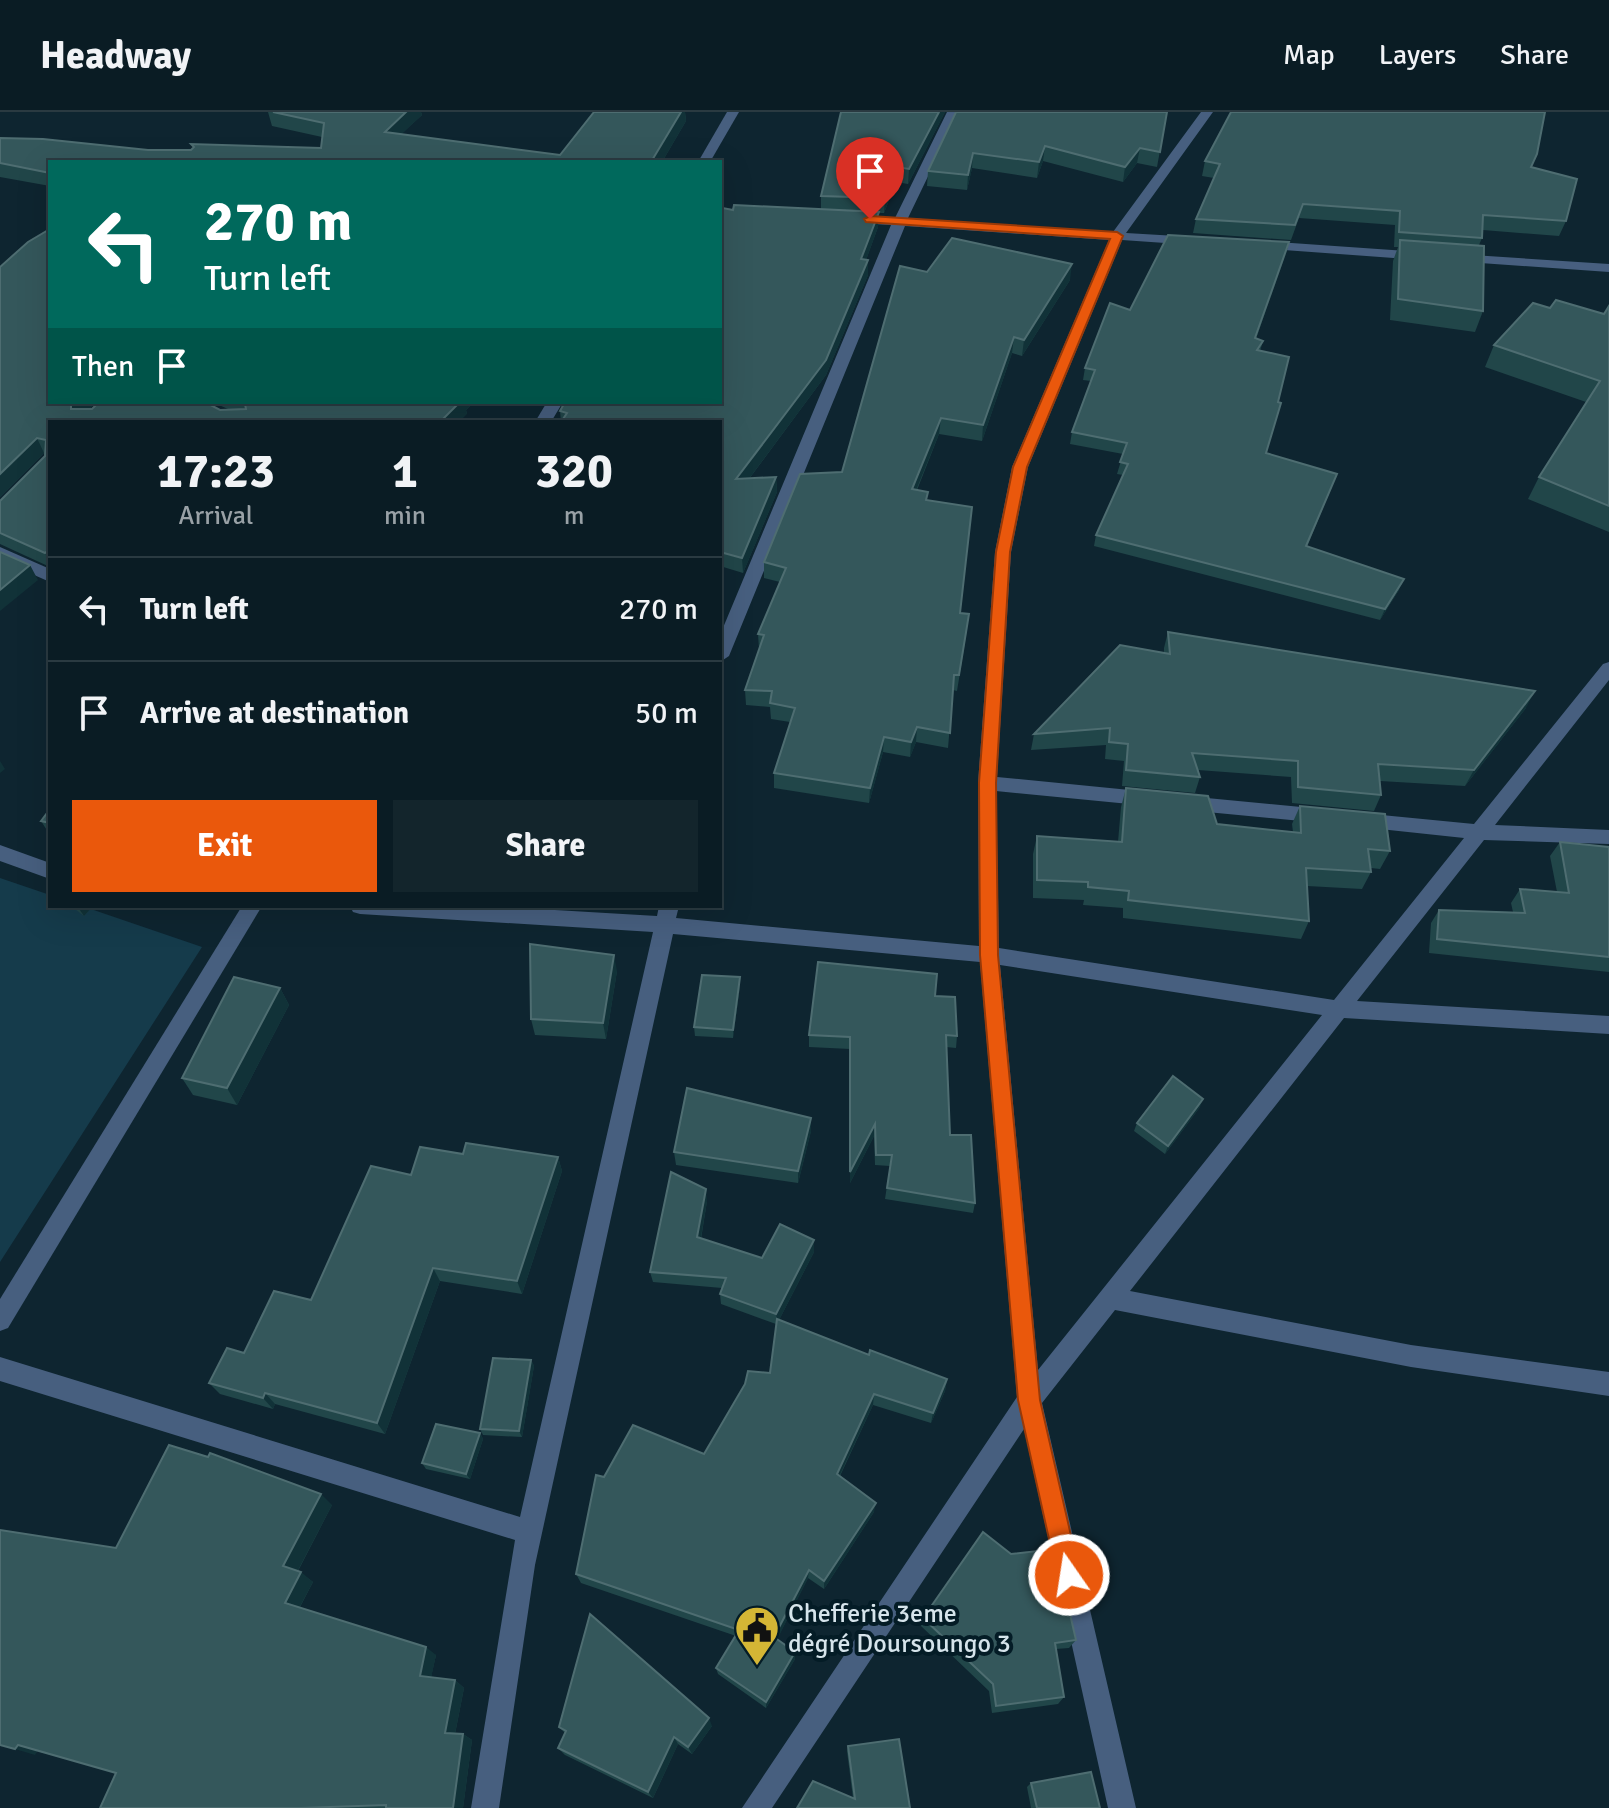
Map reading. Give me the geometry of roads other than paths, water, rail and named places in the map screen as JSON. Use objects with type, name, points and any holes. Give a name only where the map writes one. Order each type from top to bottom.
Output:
[{"type":"street","points":[[705,160],[733,112]]},
{"type":"street","points":[[722,651],[900,221],[953,112]]},
{"type":"street","points":[[1122,1808],[1029,1400],[989,955],[987,783],[1003,552],[1020,467],[1117,236],[1207,112]]},
{"type":"street","points":[[840,218],[1212,242]]},
{"type":"street","points":[[1244,244],[1609,268]]},
{"type":"street","points":[[0,553],[48,575]]},
{"type":"street","points":[[756,1808],[1029,1400],[1609,668]]},
{"type":"street","points":[[987,783],[1479,832],[1609,837]]},
{"type":"street","points":[[0,853],[48,870]]},
{"type":"street","points":[[0,1320],[251,908]]},
{"type":"street","points":[[428,908],[667,915],[989,955],[1339,1009],[1609,1025]]},
{"type":"street","points":[[485,1808],[529,1532],[667,915]]},
{"type":"street","points":[[1110,1298],[1411,1356],[1609,1384]]},
{"type":"street","points":[[0,1369],[529,1532]]},
{"type":"place","name":"Chefferie 3eme dégré Doursoungo 3","points":[[757,1667]]}]
